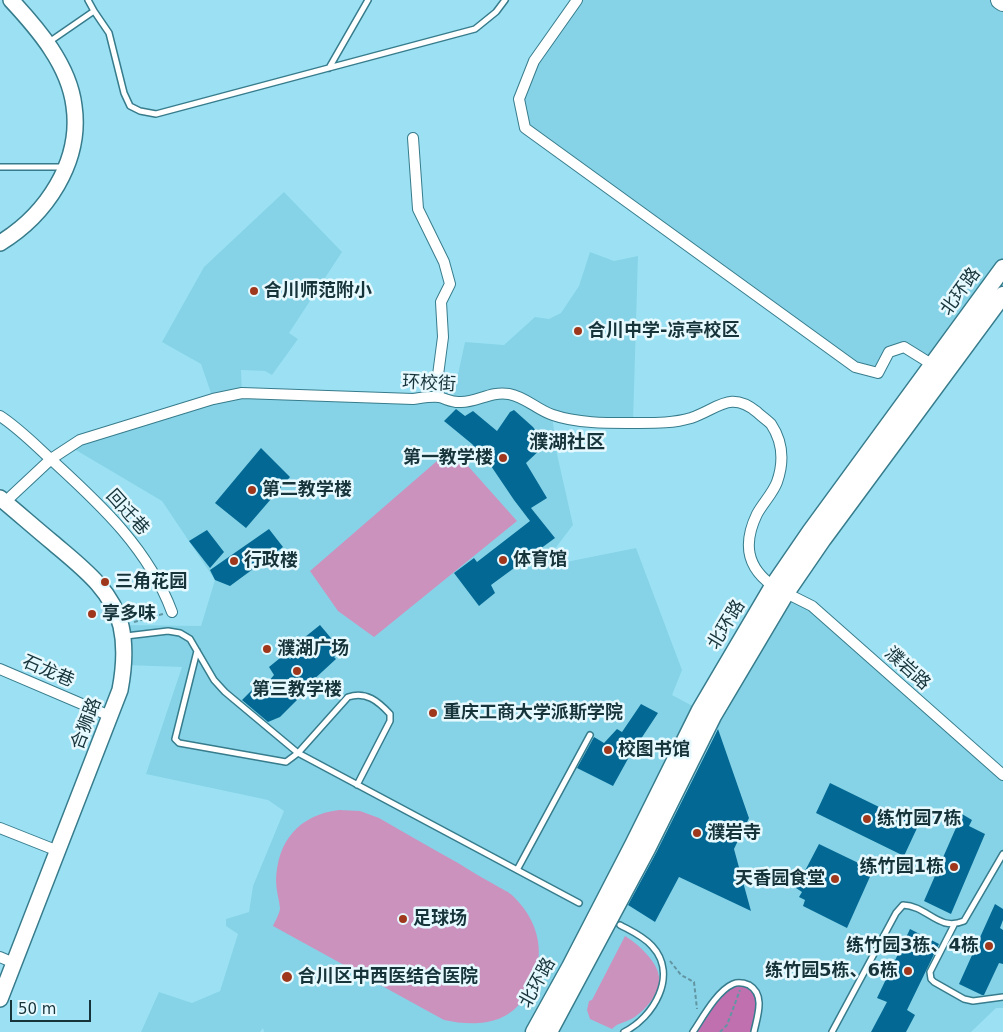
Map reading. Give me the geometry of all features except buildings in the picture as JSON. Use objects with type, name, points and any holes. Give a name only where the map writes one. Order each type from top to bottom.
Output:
[{"type":"main road","points":[[0,243],[21,228],[40,210],[58,185],[67,167],[74,134],[74,106],[67,82],[55,54],[27,17],[11,0]]},
{"type":"main road","name":"北环路","points":[[549,1032],[647,849],[713,716],[810,532],[1003,268]]},
{"type":"main road","name":"北环路","points":[[534,1032],[630,852],[700,710],[779,589],[823,539],[1003,295]]},
{"type":"main road","name":"合狮路","points":[[0,999],[7,960],[58,851],[120,690],[124,665],[122,631],[112,603],[94,579],[3,500]]},
{"type":"street","points":[[577,0],[534,61],[518,99],[525,128],[855,367],[878,373],[889,352],[904,347],[933,365]]},
{"type":"street","points":[[413,138],[418,209],[444,262],[450,284],[440,302],[442,336],[438,375],[439,397]]},
{"type":"street","name":"环校街","points":[[3,500],[50,460],[80,440],[213,399],[242,393],[413,400],[439,397],[452,402],[464,402],[489,394],[509,394],[529,400],[552,415],[595,423],[664,424],[692,418],[717,406],[736,401],[748,405],[770,423],[781,443],[782,463],[777,483],[751,528],[747,549],[754,567],[762,579],[779,589]]},
{"type":"street","name":"回迁巷","points":[[0,416],[116,520],[140,551],[168,600],[172,612]]},
{"type":"street","name":"濮岩路","points":[[779,589],[812,606],[1003,775]]},
{"type":"street","name":"石龙巷","points":[[0,669],[110,716]]},
{"type":"street","points":[[1,830],[58,851]]},
{"type":"lane","points":[[88,0],[109,34],[124,93],[130,106],[140,112],[156,114],[475,29],[496,12],[505,0]]},
{"type":"lane","points":[[329,68],[368,0]]},
{"type":"lane","points":[[47,44],[94,11]]},
{"type":"lane","points":[[0,166],[67,167]]},
{"type":"lane","points":[[122,631],[168,631],[180,633],[190,639],[214,680],[225,692],[298,753],[578,903]]},
{"type":"lane","points":[[197,651],[175,739],[179,743],[286,762],[298,753],[348,697],[365,694],[390,714],[390,721],[357,785]]},
{"type":"lane","points":[[517,870],[590,735]]},
{"type":"lane","points":[[832,1032],[896,913],[903,905],[913,905],[943,922],[954,925],[964,921],[1003,854]]},
{"type":"lane","points":[[620,925],[640,936],[653,947],[660,958],[664,978],[656,1003],[633,1028],[624,1032]]},
{"type":"lane","points":[[954,925],[930,972],[931,978],[934,982],[964,999],[973,1001],[1003,997]]},
{"type":"lane","points":[[693,1032],[717,998],[734,984],[743,983],[750,986],[757,993],[760,1004],[754,1032]]},
{"type":"path","points":[[122,631],[172,612]]},
{"type":"path","points":[[660,958],[671,962],[681,975],[694,982],[698,1024]]},
{"type":"path","points":[[720,1032],[727,1026],[743,983]]},
{"type":"shaded area","points":[[577,0],[1000,0],[1003,2],[1003,268],[933,365],[904,347],[889,352],[878,373],[855,367],[525,128],[519,99],[534,61]]},
{"type":"shaded area","name":"重庆工商大学派斯学院","points":[[284,192],[342,252],[289,333],[298,339],[272,375],[265,371],[241,370],[242,393],[452,402],[465,342],[504,345],[535,317],[549,319],[561,313],[579,286],[590,252],[614,261],[638,256],[633,423],[552,415],[557,454],[573,525],[541,567],[636,548],[682,670],[672,695],[700,710],[620,900],[655,922],[679,877],[751,911],[734,849],[749,817],[713,716],[786,593],[812,606],[1003,775],[1003,1008],[996,1008],[971,1032],[264,1032],[263,1028],[260,1032],[141,1032],[159,992],[192,1003],[220,991],[238,934],[226,926],[226,919],[249,912],[253,886],[284,811],[268,800],[146,774],[182,667],[125,665],[121,625],[201,626],[215,580],[162,501],[69,446],[213,399],[201,364],[162,342],[204,267]]},
{"type":"shaded area","points":[[452,448],[517,521],[374,637],[338,611],[310,571]]},
{"type":"shaded area","name":"足球场","points":[[339,810],[360,811],[379,818],[507,892],[524,908],[536,934],[539,948],[538,961],[529,989],[514,1010],[496,1020],[486,1022],[465,1023],[444,1020],[273,926],[280,908],[276,884],[277,867],[286,842],[302,824],[325,813]]},
{"type":"shaded area","points":[[625,936],[641,948],[651,959],[658,971],[659,983],[656,994],[645,1009],[612,1029],[590,1019],[587,1010],[589,1001],[592,1000]]},
{"type":"shaded area","points":[[733,984],[750,986],[760,1004],[754,1032],[695,1032],[717,998]]},
{"type":"place","name":"合川师范附小","points":[[254,291]]},
{"type":"place","name":"合川中学-凉亭校区","points":[[578,331]]},
{"type":"place","name":"第一教学楼","points":[[503,458]]},
{"type":"place","name":"第二教学楼","points":[[252,490]]},
{"type":"place","name":"体育馆","points":[[503,560]]},
{"type":"place","name":"行政楼","points":[[234,561]]},
{"type":"place","name":"三角花园","points":[[105,582]]},
{"type":"place","name":"享多味","points":[[92,614]]},
{"type":"place","name":"濮湖广场","points":[[267,649]]},
{"type":"place","name":"第三教学楼","points":[[297,671]]},
{"type":"place","name":"重庆工商大学派斯学院","points":[[433,713]]},
{"type":"place","name":"校图书馆","points":[[608,750]]},
{"type":"place","name":"练竹园7栋","points":[[867,819]]},
{"type":"place","name":"濮岩寺","points":[[697,833]]},
{"type":"place","name":"练竹园1栋","points":[[954,867]]},
{"type":"place","name":"天香园食堂","points":[[835,879]]},
{"type":"place","name":"足球场","points":[[403,919]]},
{"type":"place","name":"练竹园3栋、4栋","points":[[989,946]]},
{"type":"place","name":"练竹园5栋、6栋","points":[[908,971]]},
{"type":"place","name":"合川区中西医结合医院","points":[[287,977]]},
{"type":"district","name":"濮湖社区","points":[[567,443]]}]
